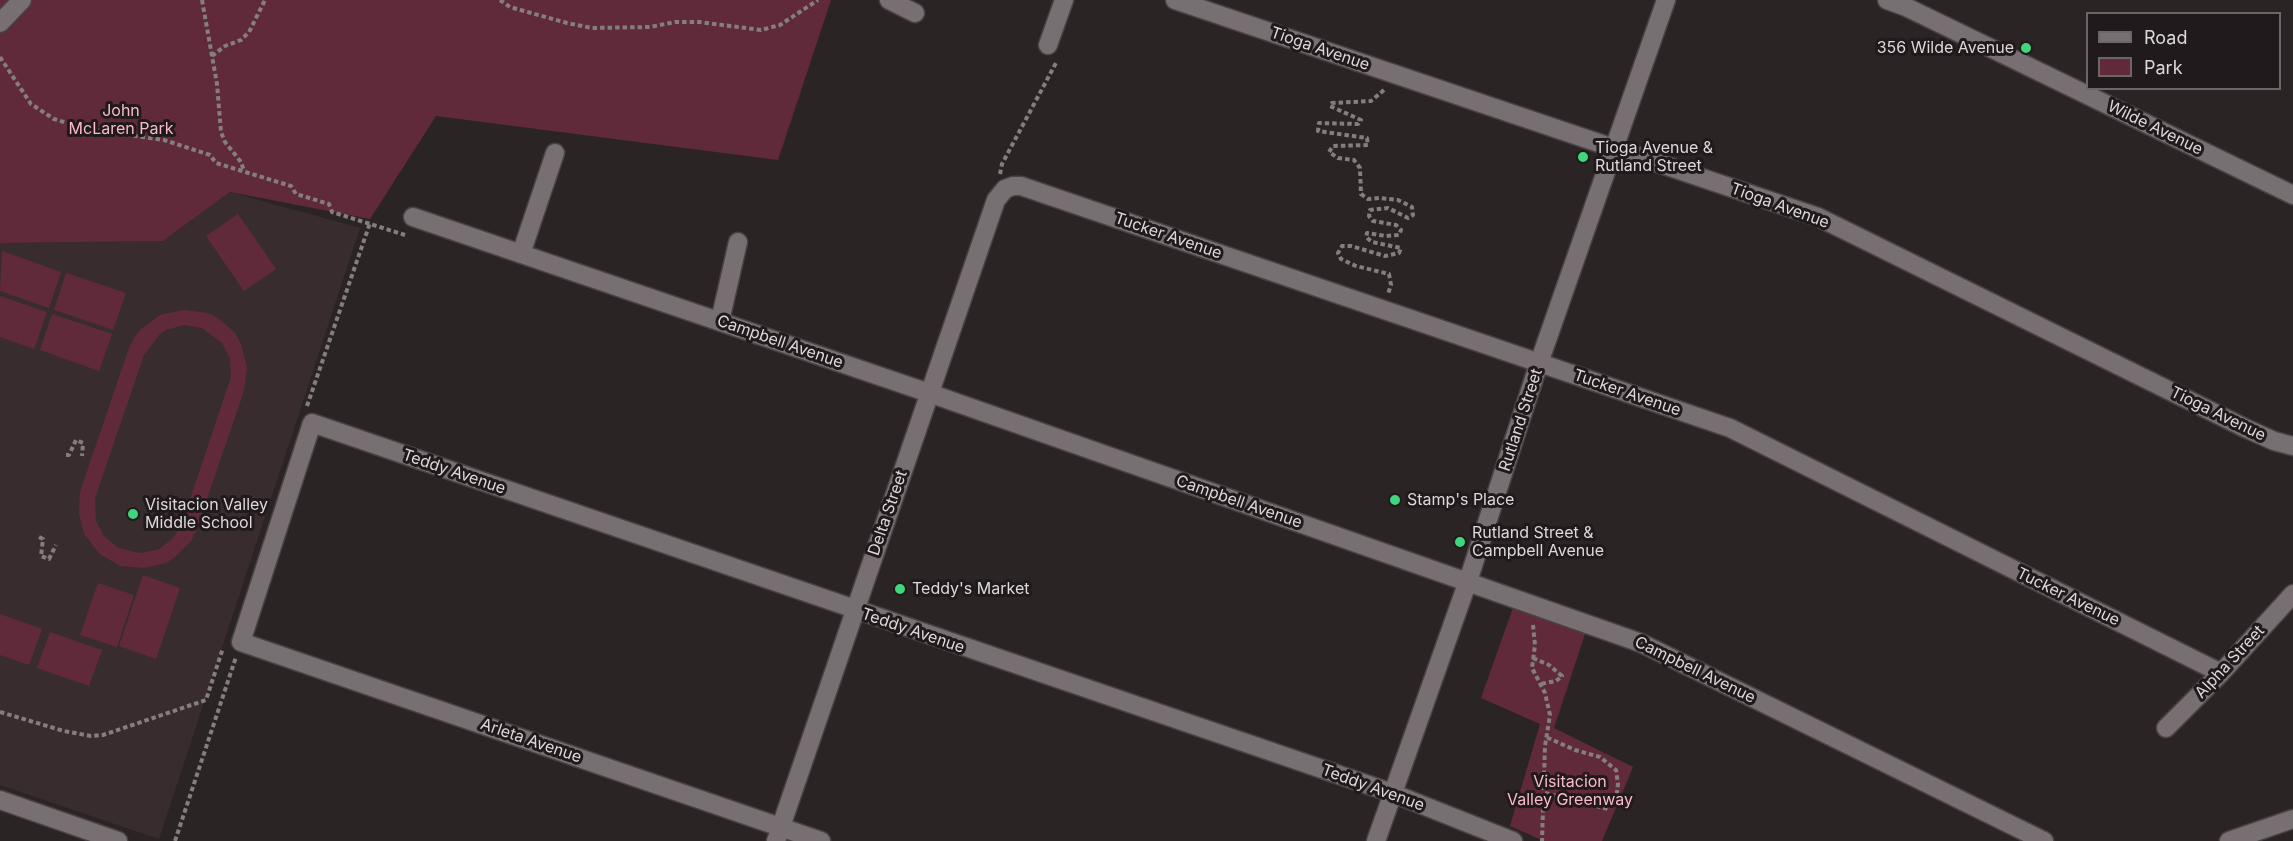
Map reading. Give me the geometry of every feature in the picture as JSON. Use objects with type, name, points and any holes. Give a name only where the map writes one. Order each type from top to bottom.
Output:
[{"type":"street","points":[[0,23],[22,0]]},
{"type":"street","points":[[889,0],[915,13]]},
{"type":"street","points":[[1054,51],[1064,0]]},
{"type":"street","name":"Tioga Avenue","points":[[1174,0],[1818,217],[2245,428],[2274,441],[2293,446]]},
{"type":"street","name":"Rutland Street","points":[[1376,841],[1468,582],[1539,363],[1666,0]]},
{"type":"street","name":"Wilde Avenue","points":[[1887,0],[2293,195]]},
{"type":"street","points":[[521,254],[555,153]]},
{"type":"street","name":"Tucker Avenue","points":[[1005,189],[1021,186],[1730,428],[2221,673]]},
{"type":"street","name":"Delta Street","points":[[779,834],[996,200],[1005,189]]},
{"type":"street","name":"Campbell Avenue","points":[[412,217],[929,393],[1641,643],[2044,841]]},
{"type":"street","points":[[720,321],[738,242]]},
{"type":"street","points":[[233,644],[308,418]]},
{"type":"street","name":"Teddy Avenue","points":[[308,418],[856,611],[1392,793],[1513,841]]},
{"type":"street","name":"Alpha Street","points":[[2166,728],[2221,673],[2293,594]]},
{"type":"street","name":"Arleta Avenue","points":[[233,644],[779,834],[821,841]]},
{"type":"street","points":[[0,800],[118,841]]},
{"type":"street","points":[[2229,841],[2293,819]]},
{"type":"path","points":[[202,0],[218,91],[221,132],[225,142],[241,162],[244,171]]},
{"type":"path","points":[[212,56],[225,46],[241,40],[249,32],[265,0]]},
{"type":"path","points":[[500,0],[510,7],[592,28],[650,27],[675,22],[699,22],[761,30],[780,25],[818,0]]},
{"type":"path","points":[[1002,164],[1054,51]]},
{"type":"path","points":[[0,57],[31,104],[54,119],[87,129],[164,140],[210,155],[216,163],[291,186],[296,194],[329,204],[332,212],[406,235],[412,217]]},
{"type":"path","points":[[1383,309],[1391,285],[1389,274],[1356,266],[1341,259],[1338,253],[1342,246],[1351,246],[1385,256],[1399,253],[1401,248],[1372,242],[1366,237],[1367,233],[1386,236],[1399,235],[1401,230],[1396,225],[1373,220],[1369,216],[1370,210],[1388,208],[1408,218],[1413,215],[1412,207],[1398,200],[1368,199],[1361,194],[1360,168],[1354,160],[1338,158],[1329,152],[1333,146],[1368,145],[1367,138],[1318,131],[1319,123],[1358,124],[1361,120],[1330,106],[1332,103],[1371,100],[1385,90],[1390,73]]},
{"type":"path","points":[[308,418],[370,223]]},
{"type":"path","points":[[66,455],[69,455],[76,440],[83,443],[82,456]]},
{"type":"path","points":[[39,537],[43,539],[41,556],[49,558],[56,545]]},
{"type":"path","points":[[1531,604],[1535,645],[1532,668],[1550,715],[1546,737],[1542,841]]},
{"type":"path","points":[[0,711],[64,730],[91,736],[103,735],[206,700],[233,644]]},
{"type":"path","points":[[175,841],[233,644]]},
{"type":"path","points":[[1533,658],[1549,665],[1562,676],[1556,681],[1540,684]]},
{"type":"path","points":[[1545,793],[1608,809],[1616,800],[1618,783],[1616,770],[1600,757],[1575,750],[1546,737]]},
{"type":"shaded area","name":"Visitacion Valley Middle School","points":[[230,192],[360,228],[159,839],[0,785],[0,243],[163,241]]},
{"type":"green space","name":"John McLaren Park","points":[[0,0],[831,0],[778,160],[436,116],[370,219],[230,192],[163,241],[0,243]]},
{"type":"green space","points":[[238,214],[276,269],[244,291],[206,236]]},
{"type":"green space","points":[[2,251],[61,272],[49,308],[0,291]]},
{"type":"green space","points":[[66,273],[126,293],[113,330],[54,310]]},
{"type":"green space","points":[[0,296],[47,312],[34,349],[0,337]]},
{"type":"green space","points":[[183,310],[208,313],[218,318],[235,333],[241,344],[247,367],[244,391],[191,541],[166,563],[144,568],[120,566],[100,554],[84,534],[79,513],[80,492],[129,348],[141,329],[160,315]],"holes":[[[184,325],[202,328],[222,343],[230,359],[231,377],[181,526],[172,539],[159,549],[142,553],[117,547],[104,536],[96,521],[95,498],[144,355],[159,335],[166,330]]]},
{"type":"green space","points":[[52,314],[112,334],[99,371],[40,350]]},
{"type":"green space","points":[[143,575],[180,588],[156,659],[119,646]]},
{"type":"green space","points":[[98,583],[134,595],[117,647],[80,635]]},
{"type":"green space","name":"Visitacion Valley Greenway","points":[[1514,605],[1586,631],[1554,728],[1633,767],[1602,841],[1544,841],[1510,826],[1540,724],[1481,698]]},
{"type":"green space","points":[[0,614],[42,629],[29,665],[0,655]]},
{"type":"green space","points":[[50,632],[102,650],[89,686],[37,668]]},
{"type":"place","name":"356 Wilde Avenue","points":[[2026,48]]},
{"type":"place","name":"Tioga Avenue & Rutland Street","points":[[1583,157]]},
{"type":"place","name":"Stamp's Place","points":[[1395,500]]},
{"type":"place","name":"Visitacion Valley Middle School","points":[[133,514]]},
{"type":"place","name":"Rutland Street & Campbell Avenue","points":[[1460,542]]},
{"type":"place","name":"Teddy's Market","points":[[900,589]]}]
